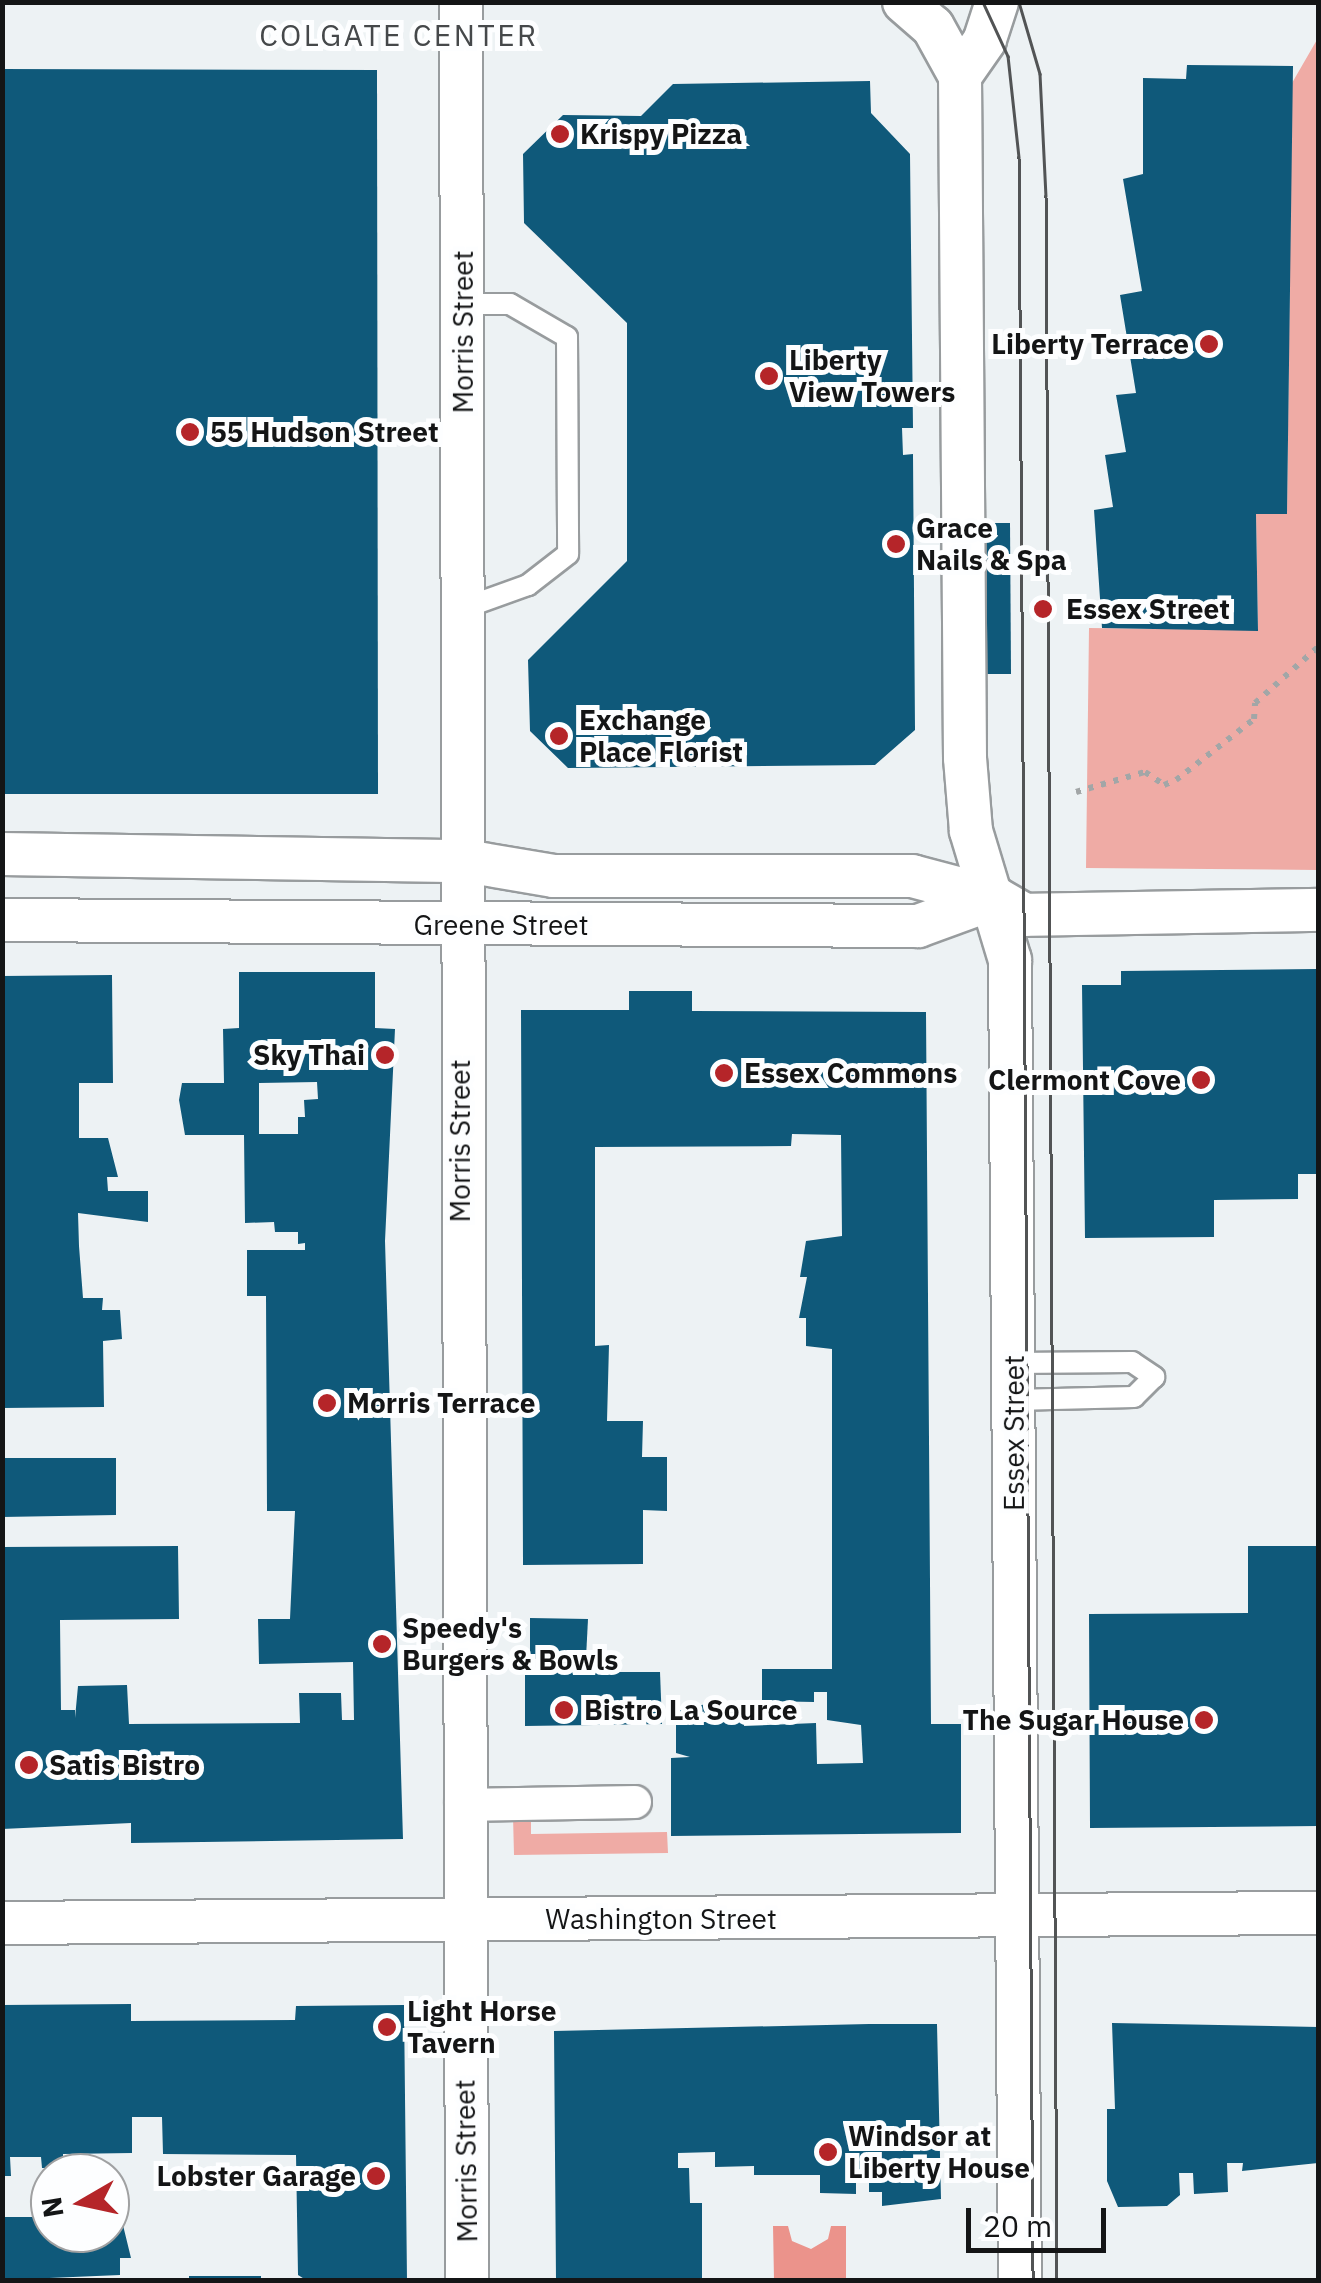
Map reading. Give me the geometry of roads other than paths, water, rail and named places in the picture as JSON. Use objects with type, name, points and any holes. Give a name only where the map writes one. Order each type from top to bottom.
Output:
[{"type":"street","name":"Morris Street","points":[[461,2],[466,925],[461,1805],[467,2280]]},
{"type":"street","points":[[904,2],[934,27],[960,76],[985,40],[998,2]]},
{"type":"street","name":"Essex Street","points":[[960,76],[966,784],[971,831],[995,898],[1010,960],[1020,2280]]},
{"type":"street","name":"Greene Street","points":[[2,854],[465,861],[554,876],[912,876],[995,898],[1024,916],[1318,910]]},
{"type":"street","name":"Greene Street","points":[[2,920],[918,926],[995,898]]},
{"type":"street","points":[[461,1805],[635,1802]]},
{"type":"street","name":"Washington Street","points":[[2,1923],[1318,1913]]},
{"type":"lane","points":[[462,304],[510,304],[566,337],[568,554],[512,594],[464,608]]},
{"type":"lane","points":[[1132,1362],[1154,1376],[1134,1397],[1014,1382],[1132,1362]]},
{"type":"tram line","points":[[983,2],[1008,56],[1019,157],[1033,2280]]},
{"type":"tram line","points":[[1019,2],[1040,74],[1046,196],[1057,2280]]},
{"type":"place","name":"Krispy Pizza","points":[[560,134]]},
{"type":"place","name":"Liberty Terrace","points":[[1209,344]]},
{"type":"place","name":"Liberty View Towers","points":[[769,376]]},
{"type":"place","name":"55 Hudson Street","points":[[190,432]]},
{"type":"place","name":"Grace Nails & Spa","points":[[896,544]]},
{"type":"place","name":"Essex Street","points":[[1043,609]]},
{"type":"place","name":"Exchange Place Florist","points":[[559,736]]},
{"type":"place","name":"Sky Thai","points":[[385,1055]]},
{"type":"place","name":"Essex Commons","points":[[724,1073]]},
{"type":"place","name":"Clermont Cove","points":[[1201,1080]]},
{"type":"place","name":"Morris Terrace","points":[[327,1403]]},
{"type":"place","name":"Speedy's Burgers & Bowls","points":[[382,1644]]},
{"type":"place","name":"Bistro La Source","points":[[564,1710]]},
{"type":"place","name":"The Sugar House","points":[[1204,1720]]},
{"type":"place","name":"Satis Bistro","points":[[29,1765]]},
{"type":"place","name":"Light Horse Tavern","points":[[387,2027]]},
{"type":"place","name":"Windsor at Liberty House","points":[[828,2152]]},
{"type":"place","name":"Lobster Garage","points":[[376,2176]]},
{"type":"district","name":"COLGATE CENTER","points":[[399,35]]}]
